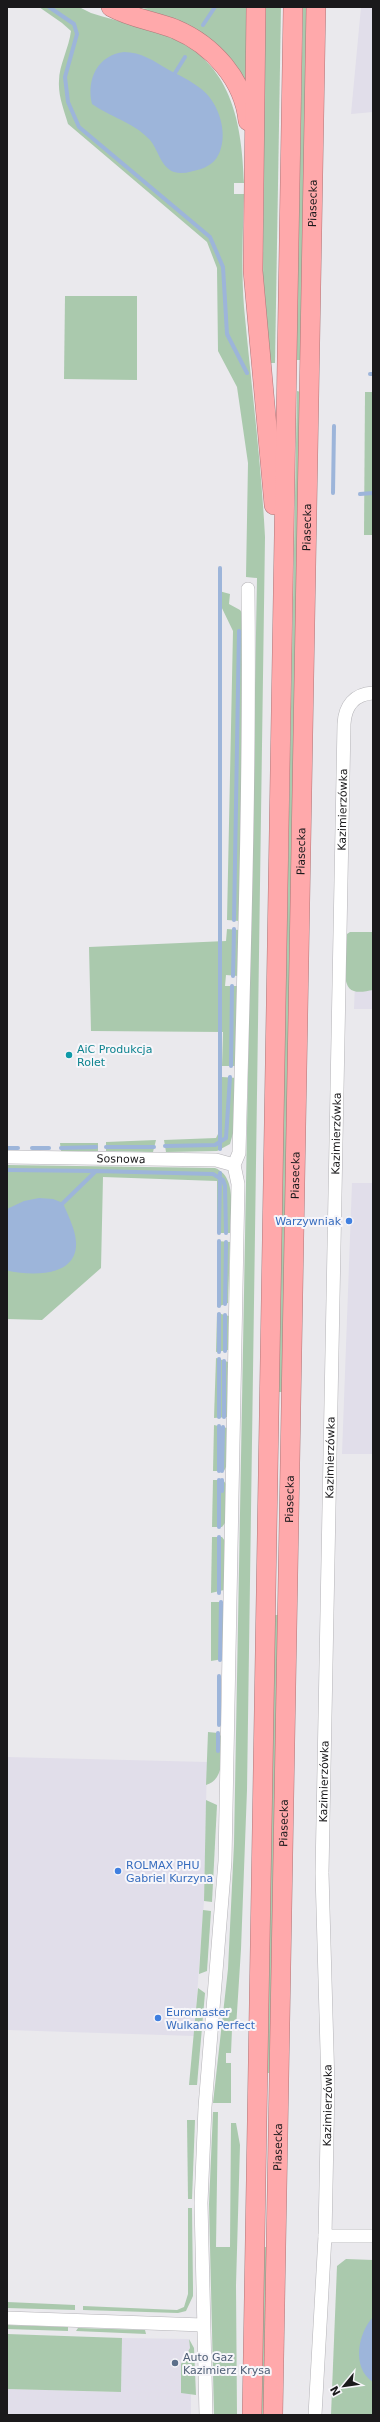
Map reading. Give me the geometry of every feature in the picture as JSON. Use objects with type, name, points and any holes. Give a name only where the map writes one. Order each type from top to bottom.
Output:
[{"type":"highway","points":[[111,7],[121,13],[176,30],[208,49],[221,60],[231,76],[247,109],[254,180]]},
{"type":"highway","points":[[256,7],[254,278],[273,491],[283,638]]},
{"type":"highway","name":"Piasecka","points":[[252,2415],[293,7]]},
{"type":"highway","name":"Piasecka","points":[[273,2415],[316,7]]},
{"type":"highway","points":[[314,92],[328,7]]},
{"type":"street","points":[[206,2415],[203,2325],[202,2163],[224,1868],[227,1786],[238,1184],[234,1165],[240,1153],[246,926],[249,699],[248,588]]},
{"type":"street","name":"Kazimierzówka","points":[[325,2236],[328,2086],[322,1873],[342,788],[345,716],[348,706],[360,695],[373,694]]},
{"type":"street","name":"Sosnowa","points":[[7,1157],[216,1160],[234,1165]]},
{"type":"street","points":[[315,2415],[325,2236],[373,2236]]},
{"type":"street","points":[[7,2318],[203,2325]]},
{"type":"shaded area","points":[[361,7],[373,7],[373,112],[351,114]]},
{"type":"shaded area","points":[[357,932],[373,932],[373,1009],[354,1009]]},
{"type":"shaded area","points":[[352,1183],[373,1183],[373,1454],[342,1454]]},
{"type":"shaded area","points":[[7,1757],[207,1762],[204,1901],[194,2036],[7,2030]]},
{"type":"shaded area","points":[[122,2338],[189,2339],[190,2348],[181,2364],[182,2393],[191,2393],[191,2415],[7,2415],[7,2389],[121,2392]]},
{"type":"green space","points":[[39,7],[79,7],[91,13],[166,36],[176,40],[195,52],[210,66],[222,82],[231,100],[241,140],[244,183],[234,183],[234,194],[244,194],[242,250],[243,293],[265,537],[247,1790],[241,1949],[236,2028],[232,2029],[231,2053],[226,2053],[226,2063],[231,2063],[231,2103],[213,2103],[228,1969],[234,1844],[257,578],[246,577],[248,463],[237,387],[218,351],[217,268],[207,242],[68,124],[60,98],[59,75],[71,31]]},
{"type":"green space","points":[[157,7],[249,7],[247,83],[235,66],[139,9]]},
{"type":"green space","points":[[264,7],[281,7],[275,363],[269,363],[263,280]]},
{"type":"green space","points":[[303,7],[308,7],[301,360],[296,360]]},
{"type":"green space","points":[[65,296],[137,296],[137,380],[64,379]]},
{"type":"green space","points":[[297,391],[301,392],[284,1392],[278,1392]]},
{"type":"green space","points":[[365,392],[373,392],[373,535],[364,535]]},
{"type":"green space","points":[[219,591],[230,594],[229,604],[240,610],[245,617],[239,921],[227,920],[233,631],[219,602]]},
{"type":"green space","points":[[227,929],[239,930],[238,976],[226,975],[225,986],[238,986],[237,1066],[222,1066],[223,1032],[91,1031],[89,947],[226,941]]},
{"type":"green space","points":[[350,932],[373,932],[373,990],[356,992],[349,988],[346,983],[344,966],[347,934]]},
{"type":"green space","points":[[222,1077],[237,1078],[235,1126],[230,1144],[217,1151],[166,1152],[164,1140],[216,1138],[220,1130]]},
{"type":"green space","points":[[156,1140],[153,1152],[106,1151],[106,1142]]},
{"type":"green space","points":[[60,1143],[98,1143],[98,1151],[61,1151]]},
{"type":"green space","points":[[7,1165],[215,1168],[227,1179],[230,1187],[230,1233],[217,1233],[217,1181],[103,1177],[101,1268],[42,1320],[7,1319]]},
{"type":"green space","points":[[217,1241],[230,1242],[228,1303],[217,1307]]},
{"type":"green space","points":[[217,1313],[229,1316],[228,1350],[216,1352]]},
{"type":"green space","points":[[216,1358],[228,1362],[227,1417],[214,1418]]},
{"type":"green space","points":[[214,1425],[227,1428],[226,1467],[224,1471],[213,1471]]},
{"type":"green space","points":[[213,1480],[223,1480],[226,1484],[225,1523],[222,1527],[212,1527]]},
{"type":"green space","points":[[212,1537],[222,1537],[225,1541],[224,1590],[211,1593]]},
{"type":"green space","points":[[211,1602],[221,1602],[224,1606],[223,1659],[211,1661]]},
{"type":"green space","points":[[274,1615],[280,1615],[271,2073],[266,2073]]},
{"type":"green space","points":[[208,1732],[218,1733],[222,1737],[222,1758],[220,1771],[217,1777],[206,1785]]},
{"type":"green space","points":[[206,1800],[217,1805],[212,1902],[204,1901]]},
{"type":"green space","points":[[203,1910],[211,1911],[207,1971],[199,1974]]},
{"type":"green space","points":[[198,1988],[205,1993],[197,2085],[189,2085]]},
{"type":"green space","points":[[213,2112],[218,2112],[216,2247],[230,2247],[231,2123],[236,2123],[240,2145],[236,2285],[237,2415],[214,2415],[209,2204]]},
{"type":"green space","points":[[187,2120],[195,2120],[192,2199],[188,2199]]},
{"type":"green space","points":[[188,2208],[192,2208],[193,2296],[186,2311],[178,2313],[83,2310],[83,2306],[177,2310],[184,2307],[188,2294]]},
{"type":"green space","points":[[264,2247],[269,2247],[265,2415],[261,2415]]},
{"type":"green space","points":[[346,2259],[373,2260],[373,2415],[331,2415],[337,2266]]},
{"type":"green space","points":[[7,2302],[75,2305],[75,2310],[7,2308]]},
{"type":"green space","points":[[7,2325],[68,2327],[68,2331],[7,2329]]},
{"type":"green space","points":[[78,2328],[145,2330],[146,2334],[76,2331]]},
{"type":"green space","points":[[7,2334],[122,2338],[121,2392],[7,2389]]},
{"type":"green space","points":[[189,2339],[194,2348],[196,2395],[181,2393],[181,2364],[190,2348]]},
{"type":"water","points":[[124,52],[142,55],[153,60],[185,78],[206,93],[216,107],[223,132],[220,152],[208,166],[184,173],[169,170],[162,162],[152,143],[143,133],[92,104],[91,86],[96,70],[107,58]]},
{"type":"water","points":[[39,1198],[53,1199],[63,1203],[74,1232],[76,1242],[75,1254],[70,1262],[62,1268],[52,1272],[29,1274],[9,1271],[7,1270],[7,1209],[24,1201]]},
{"type":"water","points":[[373,2317],[373,2382],[366,2376],[362,2368],[359,2360],[359,2350],[364,2332]]},
{"type":"waterway","points":[[49,7],[74,24],[77,34],[65,77],[68,102],[79,127],[210,237],[223,267],[227,334],[247,373]]},
{"type":"waterway","points":[[203,25],[215,7]]},
{"type":"waterway","points":[[175,73],[185,57]]},
{"type":"waterway","points":[[333,493],[334,426]]},
{"type":"waterway","points":[[360,494],[373,493]]},
{"type":"waterway","points":[[220,568],[220,1149]]},
{"type":"waterway","points":[[234,920],[239,631]]},
{"type":"waterway","points":[[233,976],[234,929]]},
{"type":"waterway","points":[[231,1066],[232,986]]},
{"type":"waterway","points":[[165,1146],[215,1145],[226,1138],[230,1077]]},
{"type":"waterway","points":[[61,1148],[96,1147]]},
{"type":"waterway","points":[[106,1147],[154,1147]]},
{"type":"waterway","points":[[7,1148],[18,1148]]},
{"type":"waterway","points":[[32,1148],[49,1148]]},
{"type":"waterway","points":[[7,1170],[96,1171]]},
{"type":"waterway","points":[[63,1203],[96,1171],[213,1174],[223,1180],[225,1186],[226,1233]]},
{"type":"waterway","points":[[219,1233],[220,1173]]},
{"type":"waterway","points":[[219,1241],[219,1306]]},
{"type":"waterway","points":[[225,1304],[226,1242]]},
{"type":"waterway","points":[[219,1314],[219,1352]]},
{"type":"waterway","points":[[225,1315],[225,1351]]},
{"type":"waterway","points":[[219,1359],[219,1417]]},
{"type":"waterway","points":[[224,1361],[224,1417]]},
{"type":"waterway","points":[[219,1426],[219,1471]]},
{"type":"waterway","points":[[222,1471],[223,1427]]},
{"type":"waterway","points":[[219,1480],[219,1527]]},
{"type":"waterway","points":[[222,1480],[222,1491]]},
{"type":"waterway","points":[[219,1537],[219,1593]]},
{"type":"waterway","points":[[220,1660],[221,1602]]},
{"type":"waterway","points":[[219,1676],[219,1725]]},
{"type":"waterway","points":[[218,1733],[218,1751]]},
{"type":"place","name":"AiC Produkcja Rolet","points":[[69,1055]]},
{"type":"place","name":"Warzywniak","points":[[349,1221]]},
{"type":"place","name":"ROLMAX PHU Gabriel Kurzyna","points":[[118,1871]]},
{"type":"place","name":"Euromaster Wulkano Perfect","points":[[158,2018]]},
{"type":"place","name":"Auto Gaz Kazimierz Krysa","points":[[175,2363]]}]
